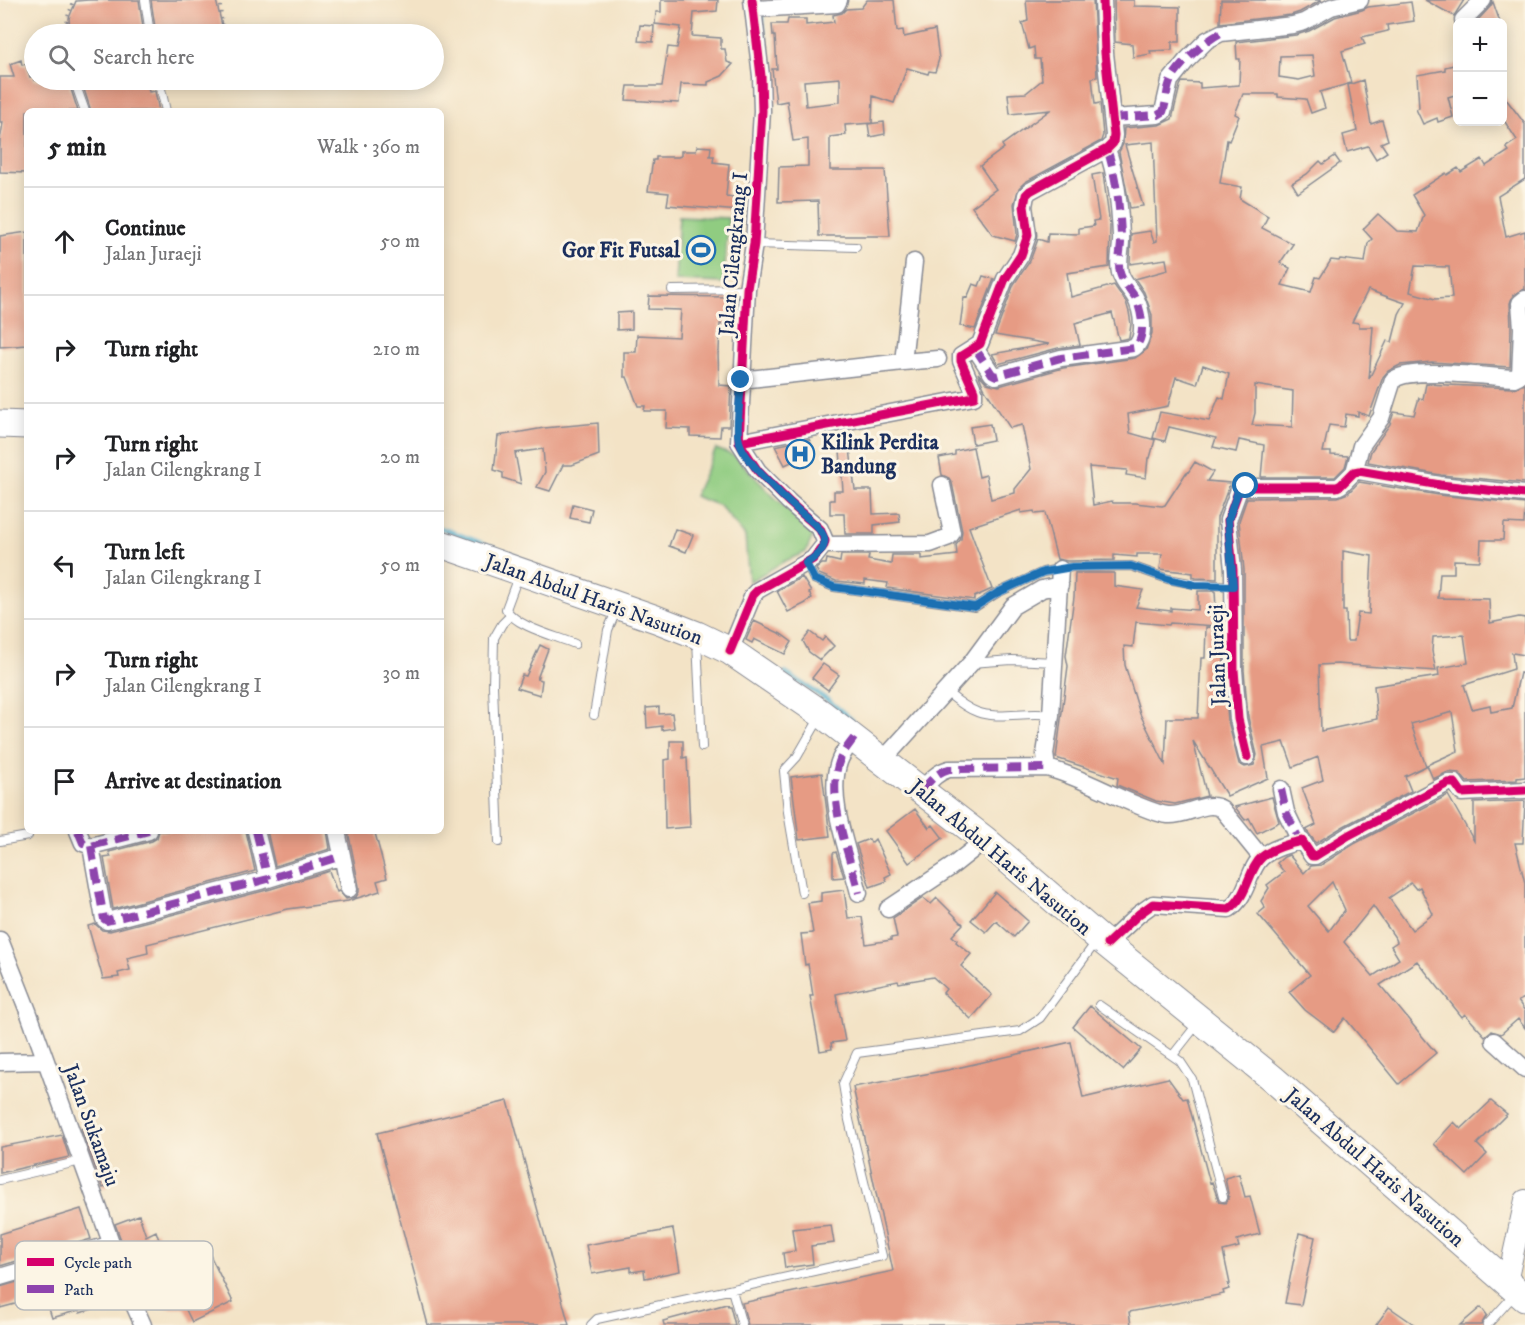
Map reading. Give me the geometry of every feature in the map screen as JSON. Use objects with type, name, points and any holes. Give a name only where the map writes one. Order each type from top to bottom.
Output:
[{"type":"highway","points":[[0,424],[24,425]]},
{"type":"highway","name":"Jalan Abdul Haris Nasution","points":[[444,545],[697,635],[730,651],[822,714],[985,840],[1103,941],[1281,1085],[1516,1291]]},
{"type":"street","points":[[753,4],[837,4],[839,0]]},
{"type":"street","points":[[730,651],[753,595],[817,555],[825,541],[820,530],[759,471],[739,442],[974,397],[974,391],[961,356],[975,348],[983,337],[1005,279],[1021,255],[1028,235],[1024,206],[1026,195],[1030,190],[1107,149],[1113,143],[1103,0]]},
{"type":"street","points":[[1112,118],[1158,115],[1163,112],[1170,81],[1186,60],[1208,40],[1221,33],[1293,25],[1304,22],[1331,7],[1360,0]]},
{"type":"street","points":[[1465,18],[1483,0]]},
{"type":"street","name":"Jalan Cilengkrang I","points":[[739,442],[747,289],[753,244],[762,111],[761,76],[753,4]]},
{"type":"street","points":[[975,348],[992,374],[996,376],[1061,358],[1134,348],[1138,345],[1143,333],[1136,298],[1120,273],[1122,238],[1112,163],[1107,149]]},
{"type":"street","points":[[903,362],[914,262]]},
{"type":"street","points":[[1525,299],[1520,303],[1522,328],[1520,375],[1514,378],[1425,373],[1396,377],[1392,380],[1381,418],[1361,446],[1354,472],[1440,485],[1525,494]]},
{"type":"street","points":[[741,380],[938,359]]},
{"type":"street","name":"Jalan Juraeji","points":[[1246,757],[1238,719],[1234,670],[1233,586],[1228,520],[1240,487],[1336,487],[1354,472]]},
{"type":"street","points":[[824,544],[930,544],[949,537],[952,533],[942,485]]},
{"type":"street","points":[[1047,768],[1045,754],[1051,715],[1060,577]]},
{"type":"street","points":[[883,760],[971,663],[1013,606],[1060,577]]},
{"type":"street","points":[[854,738],[840,761],[836,782],[842,828],[859,893]]},
{"type":"street","points":[[922,790],[932,778],[949,769],[1047,768],[1162,814],[1181,815],[1202,808],[1218,806],[1261,857]]},
{"type":"street","points":[[1281,789],[1286,812],[1300,841],[1304,843],[1312,856],[1448,783],[1455,783],[1462,793],[1525,790]]},
{"type":"street","points":[[79,834],[83,843],[91,846],[137,834]]},
{"type":"street","points":[[257,834],[268,879]]},
{"type":"street","points":[[338,834],[349,889]]},
{"type":"street","points":[[888,909],[951,867],[985,840]]},
{"type":"street","points":[[1103,941],[1153,904],[1229,909],[1244,892],[1261,857],[1300,841]]},
{"type":"street","points":[[91,846],[104,919],[107,921],[268,879],[342,856]]},
{"type":"street","name":"Jalan Sukamaju","points":[[0,940],[111,1241]]},
{"type":"street","points":[[1494,1041],[1525,1070]]},
{"type":"street","points":[[0,1062],[45,1061]]},
{"type":"street","points":[[1516,1291],[1525,1200]]},
{"type":"street","points":[[0,1277],[15,1273]]},
{"type":"street","name":"Jalan Sukamaju","points":[[136,1310],[143,1325]]},
{"type":"lane","points":[[145,0],[149,24]]},
{"type":"lane","points":[[161,90],[165,108]]},
{"type":"lane","points":[[78,91],[84,108]]},
{"type":"lane","points":[[753,244],[856,248]]},
{"type":"lane","points":[[672,290],[747,289]]},
{"type":"lane","points":[[806,563],[814,579],[834,587],[975,607],[997,593],[1043,572],[1060,577],[1131,566],[1195,585],[1233,586]]},
{"type":"lane","points":[[519,572],[506,609],[510,616],[521,623],[575,644]]},
{"type":"lane","points":[[594,715],[608,630],[619,606]]},
{"type":"lane","points":[[499,842],[493,686],[494,638],[510,616]]},
{"type":"lane","points":[[697,635],[702,747]]},
{"type":"lane","points":[[971,663],[1012,660],[1055,662]]},
{"type":"lane","points":[[945,691],[977,712],[992,716],[1036,713],[1051,715]]},
{"type":"lane","points":[[802,893],[788,812],[784,771],[797,757],[822,714]]},
{"type":"lane","points":[[0,841],[28,836]]},
{"type":"lane","points":[[591,1325],[597,1319],[882,1256],[849,1120],[843,1084],[857,1053],[1020,1031],[1040,1018],[1103,941]]},
{"type":"lane","points":[[1099,1005],[1173,1055],[1192,1079],[1223,1197]]},
{"type":"lane","points":[[1173,1055],[1201,1019]]},
{"type":"lane","points":[[0,1179],[81,1161]]},
{"type":"lane","points":[[732,1290],[742,1325]]},
{"type":"lane","points":[[1487,1325],[1516,1291]]},
{"type":"path","points":[[68,24],[74,0]]},
{"type":"path","points":[[220,0],[222,24]]},
{"type":"path","points":[[78,91],[82,90]]},
{"type":"green space","name":"Gor Fit Futsal","points":[[679,216],[728,218],[724,283],[675,281]]},
{"type":"green space","points":[[716,449],[735,456],[771,494],[814,533],[806,552],[783,562],[749,582],[745,536],[720,506],[694,496]]},
{"type":"building","points":[[139,0],[143,24],[69,24],[69,18],[76,1]]},
{"type":"building","points":[[151,0],[216,0],[222,24],[155,24]]},
{"type":"building","points":[[661,0],[718,0],[717,11],[694,13],[692,36],[721,38],[721,49],[725,49],[727,62],[733,64],[722,76],[708,82],[708,85],[681,84],[679,103],[626,100],[628,86],[662,86],[668,47],[677,48],[681,27],[655,24],[656,12],[661,12]]},
{"type":"building","points":[[867,0],[894,0],[897,31],[903,30],[904,37],[935,30],[939,59],[935,72],[929,71],[928,74],[907,68],[894,103],[873,96],[872,123],[845,125],[846,135],[830,137],[830,170],[885,170],[890,236],[819,236],[818,201],[778,202],[779,167],[808,166],[808,139],[793,141],[787,101],[776,103],[772,69],[777,69],[772,24],[787,24],[788,19],[806,19],[806,25],[834,22],[833,15],[842,13],[846,9],[861,8]],"holes":[[[840,78],[840,102],[806,106],[804,81]]]},
{"type":"building","points":[[1026,0],[1093,0],[1097,77],[1092,78],[1095,104],[1100,103],[1103,135],[1101,141],[1025,182],[1019,188],[1014,204],[1017,234],[1015,241],[993,235],[972,207],[996,189],[980,166],[1004,148],[1002,145],[1050,110],[1010,114],[1008,94],[1026,93],[1042,80],[1040,59],[1035,59],[1034,47],[1029,49],[1022,23],[1028,21]]},
{"type":"building","points":[[1114,0],[1134,0],[1134,6],[1180,7],[1180,42],[1172,42],[1172,50],[1150,51],[1151,54],[1133,57],[1132,44],[1115,42]]},
{"type":"building","points":[[1221,0],[1322,0],[1291,15],[1220,23]]},
{"type":"building","points":[[1425,0],[1464,0],[1454,16]]},
{"type":"building","points":[[1411,2],[1414,21],[1387,25],[1388,31],[1362,37],[1365,44],[1342,51],[1351,83],[1320,92],[1325,108],[1311,113],[1306,99],[1278,97],[1278,94],[1243,94],[1235,114],[1239,116],[1229,141],[1227,140],[1220,183],[1242,187],[1240,199],[1268,216],[1262,228],[1293,244],[1280,263],[1290,268],[1282,285],[1311,292],[1316,277],[1320,278],[1331,260],[1365,262],[1368,243],[1372,239],[1363,229],[1378,214],[1397,231],[1418,232],[1424,215],[1412,195],[1446,173],[1447,175],[1458,168],[1461,172],[1482,159],[1486,166],[1509,151],[1506,147],[1517,140],[1507,125],[1507,100],[1525,124],[1525,179],[1498,196],[1506,237],[1525,231],[1525,289],[1513,295],[1510,303],[1510,367],[1432,362],[1400,365],[1388,371],[1383,377],[1369,416],[1358,412],[1358,416],[1346,414],[1344,427],[1329,425],[1323,452],[1348,456],[1345,467],[1335,477],[1261,477],[1264,445],[1239,440],[1236,452],[1213,447],[1216,438],[1169,427],[1165,441],[1153,438],[1160,412],[1209,421],[1219,397],[1224,399],[1229,374],[1203,365],[1197,384],[1176,377],[1168,406],[1128,414],[1130,433],[1155,440],[1150,458],[1148,458],[1146,478],[1126,475],[1127,470],[1089,467],[1093,505],[1112,501],[1113,503],[1162,506],[1165,505],[1195,462],[1213,472],[1207,481],[1230,483],[1217,518],[1217,579],[1196,578],[1193,577],[1193,573],[1160,569],[1162,554],[1137,554],[1137,557],[1114,555],[1114,560],[1067,561],[1057,559],[1045,513],[1035,514],[1034,511],[1021,513],[1021,510],[969,527],[992,589],[974,597],[974,600],[887,588],[888,583],[865,580],[865,584],[836,581],[819,574],[816,569],[826,564],[827,559],[840,562],[841,555],[869,555],[868,560],[891,564],[892,555],[921,555],[921,559],[957,555],[956,545],[961,539],[962,531],[952,483],[949,478],[942,475],[939,458],[955,455],[955,451],[973,447],[979,477],[986,475],[991,499],[1015,493],[1015,489],[1031,469],[1022,425],[1010,428],[984,388],[978,373],[987,383],[999,386],[1063,368],[1135,358],[1146,350],[1152,333],[1152,315],[1144,292],[1135,279],[1168,270],[1166,259],[1130,264],[1131,234],[1150,231],[1154,242],[1157,241],[1153,142],[1125,145],[1143,206],[1130,208],[1119,152],[1123,144],[1124,128],[1159,125],[1172,119],[1182,82],[1200,83],[1200,88],[1239,85],[1240,59],[1237,59],[1236,42],[1296,35],[1309,31],[1335,17],[1368,7]],"holes":[[[1312,55],[1315,76],[1299,80],[1279,77],[1280,56]],[[1415,266],[1449,267],[1452,298],[1435,299],[1410,292]],[[1368,290],[1405,303],[1399,314],[1392,342],[1387,341],[1369,379],[1373,327],[1359,327],[1359,323],[1352,322]],[[1255,385],[1293,391],[1292,427],[1252,425],[1255,413]]]},
{"type":"building","points":[[1493,2],[1499,18],[1480,18]]},
{"type":"building","points":[[640,25],[654,26],[653,42],[638,41]]},
{"type":"building","points":[[21,60],[22,65],[24,64],[24,90],[71,90],[77,108],[24,108],[24,173],[0,172],[3,122],[0,122],[0,77],[14,77],[10,64]]},
{"type":"building","points":[[1453,65],[1453,96],[1448,97],[1453,117],[1438,122],[1437,118],[1423,124],[1416,109],[1419,108],[1417,75],[1445,70],[1445,67]]},
{"type":"building","points":[[1363,80],[1371,124],[1382,120],[1388,140],[1381,143],[1387,152],[1376,159],[1368,146],[1347,152],[1343,135],[1357,131],[1348,85]]},
{"type":"building","points":[[84,90],[155,91],[158,108],[90,108]]},
{"type":"building","points":[[884,122],[885,134],[870,137],[868,124]]},
{"type":"building","points":[[697,146],[711,147],[710,156],[714,156],[713,162],[729,164],[726,196],[742,198],[740,211],[667,205],[669,193],[648,191],[653,160],[656,160],[656,157],[678,157],[681,156],[681,151],[696,151]]},
{"type":"building","points":[[1335,156],[1340,163],[1298,193],[1292,183],[1307,174],[1320,161],[1323,164]]},
{"type":"building","points":[[1103,173],[1110,226],[1109,267],[1067,273],[1071,297],[1114,285],[1126,302],[1129,312],[1131,324],[1129,338],[1119,340],[1112,313],[1075,323],[1080,345],[1058,348],[998,364],[992,354],[1049,344],[995,335],[1014,284],[1030,261],[1038,239],[1047,242],[1048,233],[1079,234],[1079,228],[1094,226],[1093,221],[1099,220],[1092,175]]},
{"type":"building","points":[[24,232],[24,345],[0,347],[0,236]]},
{"type":"building","points":[[983,276],[994,279],[975,329],[960,326],[964,297],[967,298],[973,284],[979,286]]},
{"type":"building","points":[[649,296],[736,297],[735,326],[720,324],[719,385],[731,386],[729,426],[721,426],[720,437],[690,436],[690,429],[666,428],[667,411],[644,411],[645,406],[638,406],[627,377],[624,377],[624,352],[636,352],[637,335],[679,337],[681,310],[648,309]]},
{"type":"building","points":[[632,312],[632,329],[617,330],[617,313]]},
{"type":"building","points":[[1426,384],[1513,388],[1525,384],[1525,483],[1441,475],[1368,462],[1371,451],[1390,424],[1394,412],[1414,415],[1419,398],[1423,399]]},
{"type":"building","points":[[598,423],[599,455],[572,465],[563,465],[550,491],[537,487],[545,472],[543,449],[515,453],[521,484],[503,478],[503,473],[494,470],[498,436],[544,428]]},
{"type":"building","points":[[990,424],[993,440],[973,444],[970,427]]},
{"type":"building","points":[[809,439],[815,451],[785,465],[775,446]]},
{"type":"building","points":[[850,449],[855,490],[872,490],[873,514],[899,513],[900,522],[874,525],[874,534],[845,534],[844,514],[830,514],[830,500],[834,500],[834,491],[843,491],[840,450]]},
{"type":"building","points":[[1359,482],[1439,495],[1525,504],[1524,524],[1504,523],[1503,540],[1481,540],[1480,561],[1454,560],[1454,573],[1440,573],[1438,598],[1489,599],[1490,623],[1519,617],[1525,618],[1525,655],[1512,653],[1514,669],[1464,685],[1472,709],[1490,705],[1491,712],[1512,708],[1520,673],[1525,674],[1525,777],[1517,778],[1517,780],[1467,782],[1459,773],[1448,772],[1433,779],[1427,765],[1458,751],[1452,712],[1411,724],[1426,766],[1405,776],[1411,791],[1316,843],[1306,830],[1316,825],[1302,788],[1323,780],[1318,757],[1293,767],[1284,742],[1263,747],[1268,778],[1227,796],[1193,741],[1207,796],[1175,804],[1156,801],[1117,785],[1118,778],[1056,758],[1068,666],[1066,656],[1075,573],[1114,573],[1114,586],[1143,590],[1136,607],[1171,611],[1171,608],[1198,610],[1198,591],[1215,591],[1217,626],[1136,622],[1133,647],[1124,646],[1125,665],[1140,714],[1165,764],[1167,718],[1198,718],[1201,658],[1205,658],[1206,627],[1223,628],[1228,721],[1239,764],[1245,767],[1254,765],[1257,755],[1248,717],[1244,670],[1244,570],[1239,521],[1247,498],[1338,497],[1348,493]],"holes":[[[1343,551],[1372,556],[1369,614],[1358,613],[1354,641],[1347,641],[1346,611],[1343,611]],[[1464,635],[1468,663],[1438,668],[1439,676],[1374,686],[1377,719],[1321,731],[1319,665],[1337,664],[1436,671],[1432,651],[1433,637]]]},
{"type":"building","points":[[573,504],[592,509],[589,522],[570,518]]},
{"type":"building","points":[[675,529],[693,535],[686,552],[669,546]]},
{"type":"building","points":[[802,577],[812,598],[788,612],[777,591]]},
{"type":"building","points":[[754,621],[792,642],[785,654],[754,639],[752,643],[746,640]]},
{"type":"building","points":[[810,632],[822,641],[825,637],[834,646],[820,660],[809,652],[803,641]]},
{"type":"building","points":[[540,645],[548,649],[537,679],[542,680],[540,695],[517,688],[522,675],[526,676]]},
{"type":"building","points":[[823,664],[839,675],[828,690],[812,678]]},
{"type":"building","points":[[659,707],[659,714],[672,713],[674,728],[662,730],[662,726],[647,728],[646,708]]},
{"type":"building","points":[[670,741],[683,741],[683,758],[687,757],[690,827],[665,829],[664,760],[670,759]]},
{"type":"building","points":[[822,773],[830,836],[799,840],[791,777]]},
{"type":"building","points":[[1448,795],[1474,841],[1474,803],[1525,801],[1523,843],[1515,843],[1525,883],[1525,998],[1518,1001],[1525,1011],[1525,1028],[1518,1019],[1501,1034],[1491,1031],[1485,1036],[1465,1014],[1462,1017],[1417,961],[1380,985],[1436,1053],[1399,1084],[1345,1018],[1334,1032],[1305,1010],[1289,992],[1310,975],[1258,914],[1265,908],[1261,901],[1269,888],[1267,885],[1284,872],[1277,863],[1284,857],[1289,855],[1304,873],[1311,866],[1321,865],[1354,844]],"holes":[[[1332,882],[1345,910],[1329,931],[1308,906]],[[1411,883],[1416,889],[1420,887],[1433,914],[1412,930],[1389,898]],[[1373,906],[1396,939],[1397,942],[1391,946],[1399,959],[1373,976],[1344,942]]]},
{"type":"building","points":[[1272,797],[1279,822],[1257,833],[1249,818],[1245,820],[1235,807]]},
{"type":"building","points":[[915,809],[929,828],[933,825],[943,838],[909,863],[886,831]]},
{"type":"building","points":[[158,834],[247,834],[255,871],[113,909],[104,858],[111,857],[109,852],[157,838]]},
{"type":"building","points":[[268,834],[328,834],[330,849],[275,866]]},
{"type":"building","points":[[349,834],[375,834],[387,878],[377,881],[380,891],[348,901],[288,909],[147,944],[148,953],[127,958],[130,970],[118,973],[119,977],[103,979],[88,926],[95,924],[102,930],[110,931],[271,889],[329,871],[337,892],[339,891],[346,899],[356,897],[359,886]]},
{"type":"building","points":[[869,839],[871,843],[875,839],[891,874],[885,877],[887,881],[870,887],[856,844]]},
{"type":"building","points":[[836,852],[844,877],[833,878],[833,853]]},
{"type":"building","points":[[844,890],[848,918],[862,917],[866,944],[897,937],[893,918],[923,898],[931,904],[937,898],[963,924],[952,936],[971,954],[961,966],[992,995],[971,1019],[943,993],[946,989],[933,977],[899,983],[898,981],[836,994],[845,1041],[831,1043],[832,1049],[820,1051],[810,996],[813,996],[808,964],[805,965],[801,934],[813,933],[808,903],[821,901],[821,893]]},
{"type":"building","points":[[995,892],[1028,921],[1014,937],[996,921],[986,932],[971,920]]},
{"type":"building","points":[[1090,1006],[1141,1049],[1123,1070],[1073,1027]]},
{"type":"building","points":[[1071,1042],[1083,1098],[1168,1078],[1183,1099],[1187,1098],[1210,1183],[1212,1182],[1219,1202],[1225,1203],[1229,1198],[1225,1178],[1239,1174],[1245,1197],[1250,1196],[1260,1234],[1237,1240],[1239,1247],[1223,1251],[1230,1284],[1228,1284],[1229,1289],[1223,1291],[1224,1294],[1129,1312],[1131,1325],[748,1325],[742,1303],[893,1271],[853,1087],[948,1070]]},
{"type":"building","points":[[508,1101],[569,1325],[428,1325],[377,1133]]},
{"type":"building","points":[[1491,1101],[1507,1114],[1477,1144],[1487,1154],[1467,1175],[1434,1144],[1454,1122],[1461,1129]]},
{"type":"building","points":[[86,1126],[97,1141],[95,1142],[112,1184],[103,1188],[81,1129]]},
{"type":"building","points":[[62,1135],[69,1157],[0,1173],[0,1147]]},
{"type":"building","points":[[81,1209],[91,1239],[84,1241],[15,1241],[15,1262],[0,1266],[0,1234]]},
{"type":"building","points":[[139,1215],[146,1236],[156,1231],[159,1241],[121,1241],[115,1224]]},
{"type":"building","points":[[831,1225],[834,1243],[811,1246],[813,1264],[785,1268],[783,1253],[795,1251],[792,1229]]},
{"type":"building","points":[[673,1229],[680,1271],[645,1278],[644,1270],[631,1272],[631,1267],[592,1274],[586,1245]]},
{"type":"building","points":[[1299,1233],[1315,1237],[1301,1305],[1285,1303]]},
{"type":"building","points":[[213,1261],[233,1302],[192,1322],[186,1310],[213,1310]]},
{"type":"building","points":[[15,1283],[15,1304],[0,1308],[0,1287]]},
{"type":"building","points":[[727,1304],[730,1306],[735,1325],[664,1325],[663,1321]]},
{"type":"building","points":[[1389,1307],[1415,1325],[1376,1325]]},
{"type":"building","points":[[1481,1307],[1487,1315],[1481,1325],[1460,1325]]},
{"type":"building","points":[[49,1310],[79,1310],[52,1318]]},
{"type":"waterway","points":[[762,15],[765,43]]},
{"type":"waterway","points":[[444,529],[517,556]]},
{"type":"waterway","points":[[785,673],[829,701],[852,720]]},
{"type":"marked path","points":[[1112,118],[1158,115],[1163,112],[1169,84],[1180,67],[1208,41],[1221,33]]},
{"type":"marked path","points":[[975,348],[992,374],[996,376],[1061,358],[1134,348],[1138,343],[1142,331],[1140,309],[1123,280],[1119,268],[1120,215],[1115,180],[1107,149],[1110,146]]},
{"type":"marked path","points":[[854,738],[839,762],[835,793],[841,828],[859,893]]},
{"type":"marked path","points":[[922,790],[937,775],[949,769],[1047,768]]},
{"type":"marked path","points":[[1281,789],[1286,812],[1300,841]]},
{"type":"marked path","points":[[79,834],[83,843],[91,846],[137,834]]},
{"type":"marked path","points":[[257,834],[268,879]]},
{"type":"marked path","points":[[91,846],[104,919],[107,921],[268,879],[342,856]]},
{"type":"cycle path","points":[[730,651],[753,595],[813,559],[825,541],[820,529],[758,471],[739,442],[747,289],[754,244],[762,111],[761,76],[752,0]]},
{"type":"cycle path","points":[[739,442],[974,397],[974,391],[961,356],[980,344],[1005,279],[1021,255],[1028,235],[1024,206],[1026,195],[1107,149],[1113,143],[1103,0]]},
{"type":"cycle path","points":[[1247,757],[1238,719],[1234,670],[1233,570],[1228,520],[1240,487],[1337,487],[1354,472],[1359,471],[1440,485],[1525,494]]},
{"type":"cycle path","points":[[1107,944],[1153,904],[1229,909],[1240,898],[1257,862],[1270,851],[1302,841],[1312,856],[1315,856],[1349,835],[1448,783],[1455,783],[1462,793],[1525,790]]},
{"type":"place","name":"Gor Fit Futsal","points":[[701,250]]},
{"type":"place","name":"Kilink Perdita Bandung","points":[[800,454]]},
{"type":"route","points":[[741,380],[739,442],[759,471],[820,530],[824,544],[817,555],[806,563],[814,579],[834,587],[975,607],[997,593],[1043,572],[1072,567],[1131,566],[1168,579],[1195,585],[1233,586],[1228,516],[1239,488],[1246,486]]}]
